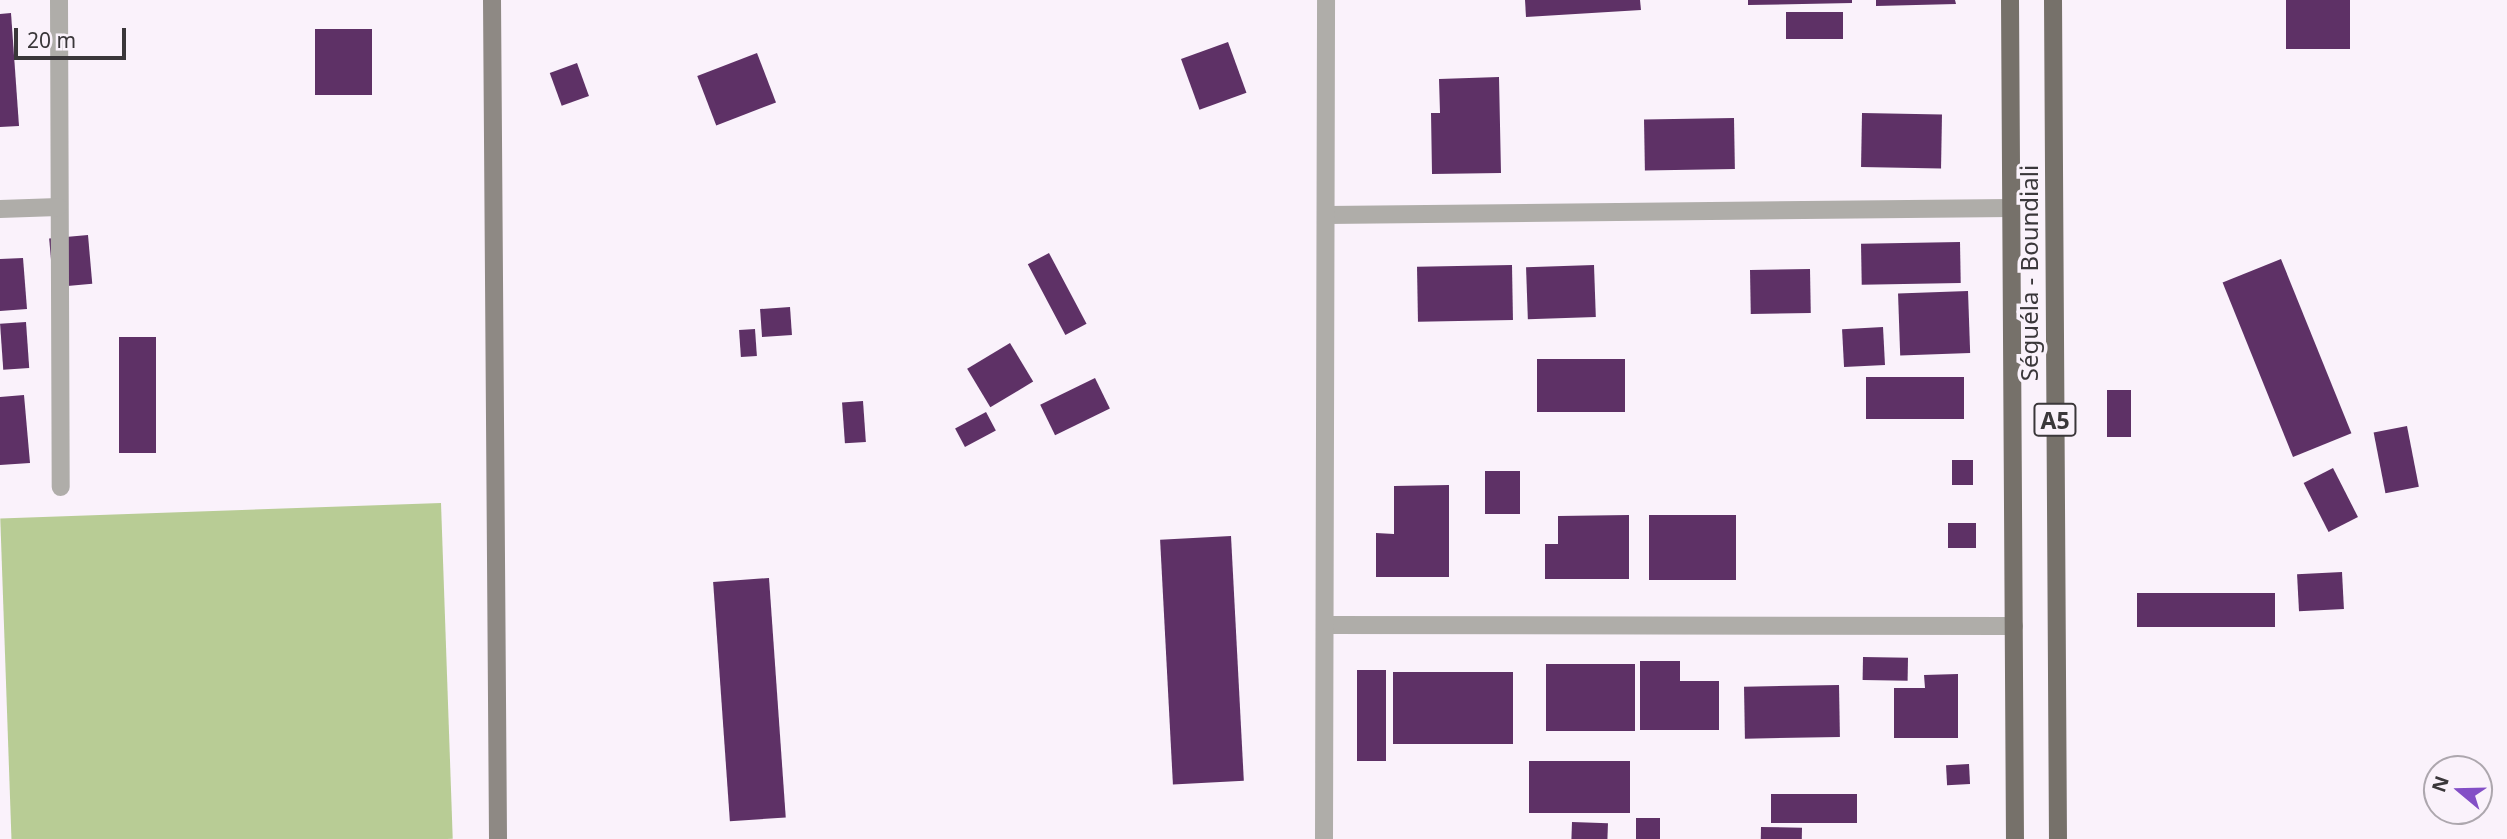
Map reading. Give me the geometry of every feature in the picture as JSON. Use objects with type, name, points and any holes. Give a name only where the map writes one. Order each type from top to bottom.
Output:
[{"type":"main road","name":"Séguéla - Boundiali","points":[[2010,0],[2015,839]]},
{"type":"main road","name":"Séguéla - Boundiali","points":[[2053,0],[2058,839]]},
{"type":"street","points":[[60,0],[58,207],[61,487]]},
{"type":"street","points":[[492,0],[498,839]]},
{"type":"street","points":[[1324,839],[1327,625],[1326,0]]},
{"type":"street","points":[[0,209],[58,207]]},
{"type":"street","points":[[1326,215],[2011,208]]},
{"type":"street","points":[[1327,625],[2014,626]]},
{"type":"green space","points":[[441,503],[453,839],[11,839],[0,518]]},
{"type":"building","points":[[1525,0],[1640,0],[1641,10],[1526,17]]},
{"type":"building","points":[[1748,0],[1852,0],[1852,3],[1748,5]]},
{"type":"building","points":[[1876,0],[1955,0],[1956,4],[1876,6]]},
{"type":"building","points":[[2286,0],[2350,0],[2350,49],[2286,49]]},
{"type":"building","points":[[1786,12],[1843,12],[1843,39],[1786,39]]},
{"type":"building","points":[[11,13],[19,126],[0,127],[0,14]]},
{"type":"building","points":[[315,29],[372,29],[372,95],[315,95]]},
{"type":"building","points":[[1228,42],[1246,93],[1199,110],[1181,59]]},
{"type":"building","points":[[757,53],[776,102],[716,125],[697,76]]},
{"type":"building","points":[[577,63],[589,96],[562,106],[550,73]]},
{"type":"building","points":[[1499,77],[1501,173],[1432,174],[1431,113],[1440,113],[1439,79]]},
{"type":"building","points":[[1862,113],[1942,114],[1941,168],[1861,167]]},
{"type":"building","points":[[1734,118],[1735,169],[1645,171],[1644,120]]},
{"type":"building","points":[[88,235],[92,284],[53,287],[49,238]]},
{"type":"building","points":[[1960,242],[1961,283],[1862,285],[1861,244]]},
{"type":"building","points":[[1049,253],[1087,324],[1065,335],[1028,264]]},
{"type":"building","points":[[23,258],[27,309],[0,311],[0,259]]},
{"type":"building","points":[[2281,259],[2351,433],[2293,457],[2223,283]]},
{"type":"building","points":[[1512,265],[1513,320],[1418,322],[1417,267]]},
{"type":"building","points":[[1594,265],[1596,317],[1528,319],[1526,267]]},
{"type":"building","points":[[1810,269],[1811,313],[1751,314],[1750,270]]},
{"type":"building","points":[[1968,291],[1970,353],[1900,355],[1898,293]]},
{"type":"building","points":[[790,307],[792,335],[762,337],[760,309]]},
{"type":"building","points":[[26,322],[29,368],[3,370],[0,324]]},
{"type":"building","points":[[1883,327],[1885,365],[1844,367],[1842,329]]},
{"type":"building","points":[[755,329],[757,356],[741,357],[739,330]]},
{"type":"building","points":[[119,337],[156,337],[156,453],[119,453]]},
{"type":"building","points":[[1010,343],[1033,382],[990,407],[967,369]]},
{"type":"building","points":[[1537,359],[1625,359],[1625,412],[1537,412]]},
{"type":"building","points":[[1866,377],[1964,377],[1964,419],[1866,419]]},
{"type":"building","points":[[1095,378],[1110,409],[1055,435],[1040,405]]},
{"type":"building","points":[[2107,390],[2131,390],[2131,437],[2107,437]]},
{"type":"building","points":[[24,395],[30,463],[0,465],[0,397]]},
{"type":"building","points":[[863,401],[866,442],[845,443],[842,402]]},
{"type":"building","points":[[986,412],[996,431],[965,447],[955,428]]},
{"type":"building","points":[[2407,426],[2419,487],[2385,493],[2374,432]]},
{"type":"building","points":[[1952,460],[1973,460],[1973,485],[1952,485]]},
{"type":"building","points":[[2333,468],[2358,517],[2329,532],[2304,483]]},
{"type":"building","points":[[1485,471],[1520,471],[1520,514],[1485,514]]},
{"type":"building","points":[[1449,485],[1449,577],[1376,577],[1376,533],[1394,534],[1394,486]]},
{"type":"building","points":[[1629,515],[1629,579],[1545,579],[1545,544],[1558,544],[1558,516]]},
{"type":"building","points":[[1649,515],[1736,515],[1736,580],[1649,580]]},
{"type":"building","points":[[1948,523],[1976,523],[1976,548],[1948,548]]},
{"type":"building","points":[[1231,536],[1244,781],[1173,784],[1160,540]]},
{"type":"building","points":[[2342,572],[2344,609],[2299,611],[2297,574]]},
{"type":"building","points":[[769,578],[786,817],[730,821],[713,582]]},
{"type":"building","points":[[2137,593],[2275,593],[2275,627],[2137,627]]},
{"type":"building","points":[[1863,657],[1908,658],[1908,681],[1863,680]]},
{"type":"building","points":[[1640,661],[1680,661],[1680,681],[1719,681],[1719,730],[1640,730]]},
{"type":"building","points":[[1546,664],[1635,664],[1635,731],[1546,731]]},
{"type":"building","points":[[1357,670],[1386,670],[1386,761],[1357,761]]},
{"type":"building","points":[[1393,672],[1513,672],[1513,744],[1393,744]]},
{"type":"building","points":[[1958,674],[1958,738],[1894,738],[1894,688],[1925,688],[1924,675]]},
{"type":"building","points":[[1839,685],[1840,737],[1745,739],[1744,687]]},
{"type":"building","points":[[1529,761],[1630,761],[1630,813],[1529,813]]},
{"type":"building","points":[[1969,764],[1970,784],[1947,785],[1946,765]]},
{"type":"building","points":[[1771,794],[1857,794],[1857,823],[1771,823]]},
{"type":"building","points":[[1636,818],[1660,818],[1660,839],[1636,839]]},
{"type":"building","points":[[1572,822],[1608,823],[1607,839],[1571,839]]},
{"type":"building","points":[[1761,827],[1802,828],[1802,839],[1761,839]]}]
